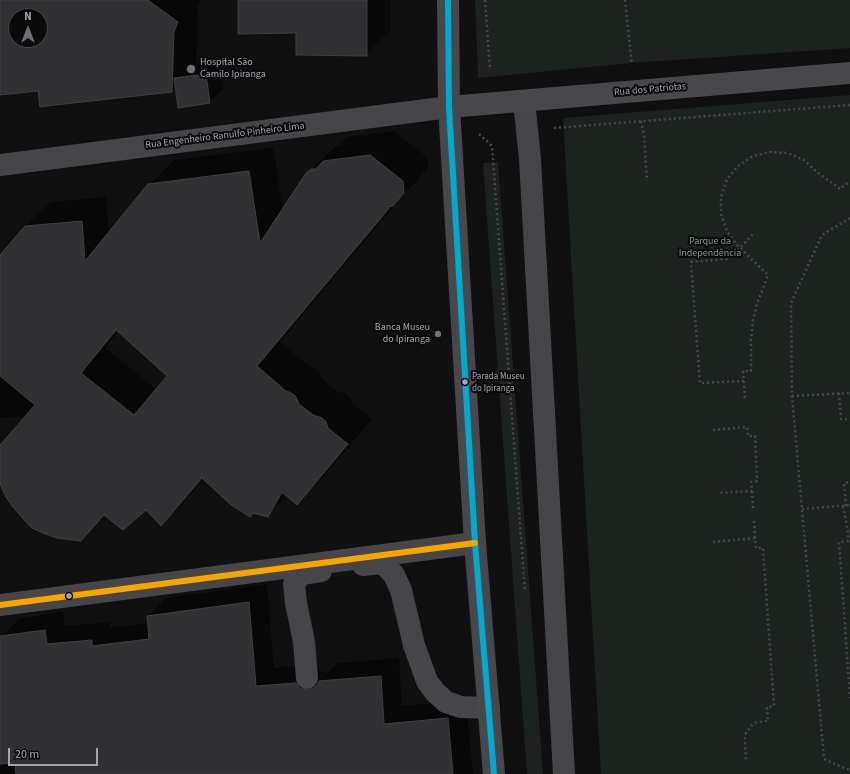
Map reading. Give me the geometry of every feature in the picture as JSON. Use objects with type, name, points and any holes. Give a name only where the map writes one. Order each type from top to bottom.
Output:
[{"type":"main road","points":[[448,0],[449,107],[475,543],[494,774]]},
{"type":"main road","name":"Rua dos Patriotas","points":[[449,107],[850,73]]},
{"type":"street","points":[[524,101],[528,138],[564,774]]},
{"type":"street","name":"Rua Engenheiro Ranulfo Pinheiro Lima","points":[[0,165],[449,107]]},
{"type":"street","points":[[0,604],[475,543]]},
{"type":"street","points":[[307,678],[304,642],[296,603],[294,584],[301,574],[383,563],[394,575],[402,590],[414,645],[427,680],[435,692],[446,702],[462,707],[489,708]]},
{"type":"path","points":[[485,0],[490,69]]},
{"type":"path","points":[[625,0],[631,63],[636,91]]},
{"type":"path","points":[[554,128],[850,105]]},
{"type":"path","points":[[449,107],[492,146],[525,592]]},
{"type":"path","points":[[644,135],[647,182]]},
{"type":"path","points":[[745,398],[743,371],[751,371],[753,320],[757,304],[768,275],[737,245],[726,231],[721,214],[721,196],[727,180],[738,166],[753,156],[770,152],[788,153],[804,160],[840,189],[850,181]]},
{"type":"path","points":[[850,218],[822,235],[791,303],[792,396],[824,759],[850,770]]},
{"type":"path","points":[[744,381],[700,383],[691,262],[727,259],[754,233]]},
{"type":"path","points":[[839,393],[841,420],[850,419]]},
{"type":"path","points":[[792,396],[850,393]]},
{"type":"path","points":[[713,430],[747,427],[748,436],[755,436],[758,481],[752,482],[753,510]]},
{"type":"path","points":[[850,482],[844,483],[844,506],[849,532],[848,541],[839,542],[850,698]]},
{"type":"path","points":[[717,493],[752,491]]},
{"type":"path","points":[[802,509],[850,505]]},
{"type":"path","points":[[746,762],[744,738],[746,733],[753,724],[768,721],[767,707],[774,706],[763,548],[756,548],[754,521]]},
{"type":"path","points":[[713,542],[755,538]]},
{"type":"green space","points":[[475,0],[850,0],[850,48],[631,63],[478,78]]},
{"type":"green space","name":"Parque da Independência","points":[[850,95],[850,774],[601,774],[563,118]]},
{"type":"green space","points":[[498,162],[543,774],[527,774],[483,163]]},
{"type":"building","points":[[0,0],[148,0],[178,22],[174,32],[172,92],[40,107],[38,91],[0,95]]},
{"type":"building","points":[[238,0],[367,0],[367,56],[296,55],[296,33],[238,34]]},
{"type":"building","points":[[206,74],[210,103],[178,108],[174,78]]},
{"type":"building","points":[[370,155],[403,181],[404,193],[392,207],[391,206],[257,366],[286,391],[294,395],[299,404],[313,415],[322,418],[326,422],[328,428],[348,444],[297,505],[282,492],[268,517],[253,513],[250,517],[230,504],[202,478],[161,526],[146,510],[123,530],[104,515],[81,541],[57,538],[32,528],[12,506],[0,484],[0,445],[35,405],[0,376],[0,255],[25,226],[82,221],[85,261],[148,184],[249,171],[260,243],[306,173],[311,169],[316,169],[323,161]],"holes":[[[116,330],[167,376],[134,415],[81,373]]]},
{"type":"building","points":[[249,602],[256,686],[296,683],[301,689],[308,690],[314,688],[319,681],[381,676],[384,724],[448,718],[453,774],[16,774],[15,763],[0,764],[0,636],[45,630],[47,644],[92,640],[92,646],[149,639],[147,616]]},
{"type":"transit line","points":[[448,0],[449,107],[475,543],[494,774]]},
{"type":"transit line","points":[[0,605],[475,543]]},
{"type":"place","name":"Hospital São Camilo Ipiranga","points":[[191,69]]},
{"type":"place","name":"Banca Museu do Ipiranga","points":[[438,334]]},
{"type":"place","name":"Parada Museu do Ipiranga","points":[[465,382]]}]
